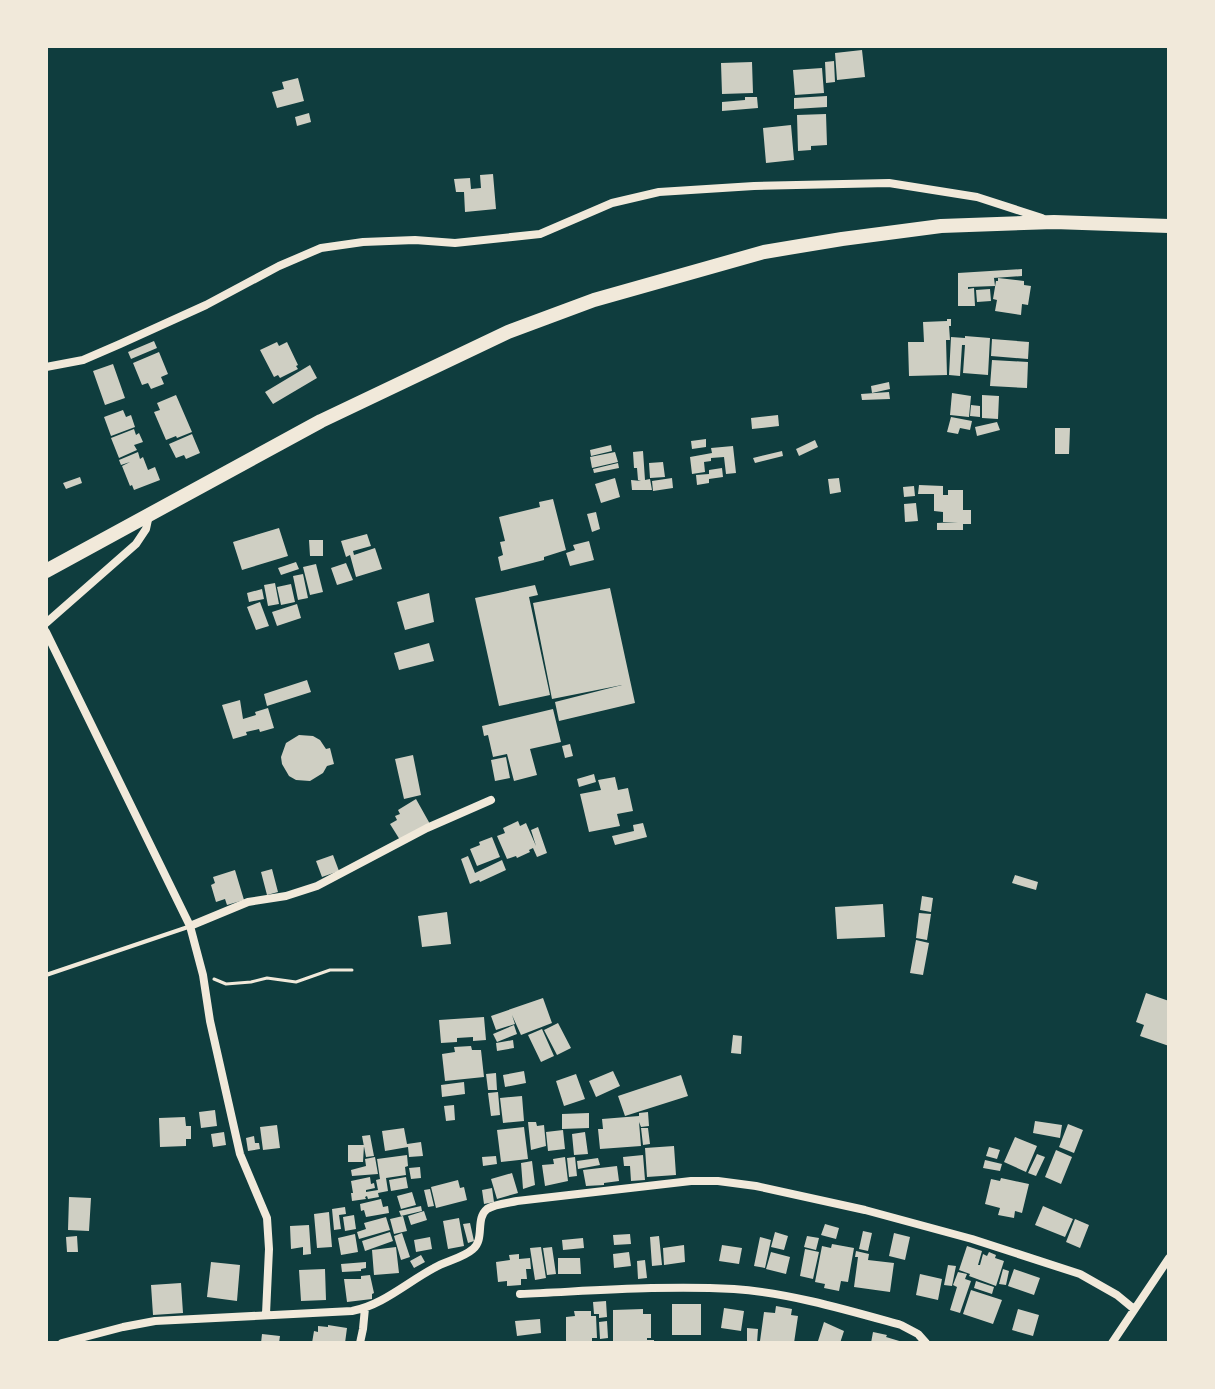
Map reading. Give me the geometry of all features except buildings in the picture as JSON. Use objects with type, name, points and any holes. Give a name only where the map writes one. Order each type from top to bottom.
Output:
[{"type":"highway","points":[[46,571],[321,421],[508,332],[594,300],[764,252],[941,226],[1054,222],[1169,226]]},
{"type":"street","points":[[46,367],[83,360],[206,305],[279,266],[321,248],[363,242],[415,240],[455,243],[540,234],[612,203],[659,192],[889,183],[977,197],[1054,222]]},
{"type":"street","points":[[46,623],[136,544],[146,529],[150,514]]},
{"type":"street","points":[[46,632],[190,926],[240,1154],[267,1218],[266,1314]]},
{"type":"street","points":[[190,926],[248,902],[286,896],[317,886],[427,828],[491,800]]},
{"type":"street","points":[[62,1343],[155,1321],[365,1308],[433,1268],[474,1249],[479,1242],[485,1210],[495,1206],[691,1181],[756,1186],[865,1210],[1024,1255],[1080,1274],[1117,1295],[1134,1309]]},
{"type":"street","points":[[1112,1343],[1169,1258]]},
{"type":"street","points":[[520,1294],[659,1288],[735,1289],[793,1298],[901,1325],[918,1334],[926,1343]]},
{"type":"street","points":[[360,1343],[365,1308]]},
{"type":"lane","points":[[46,975],[190,926]]},
{"type":"path","points":[[203,975],[226,984],[267,978],[296,982],[330,970],[352,970]]}]
